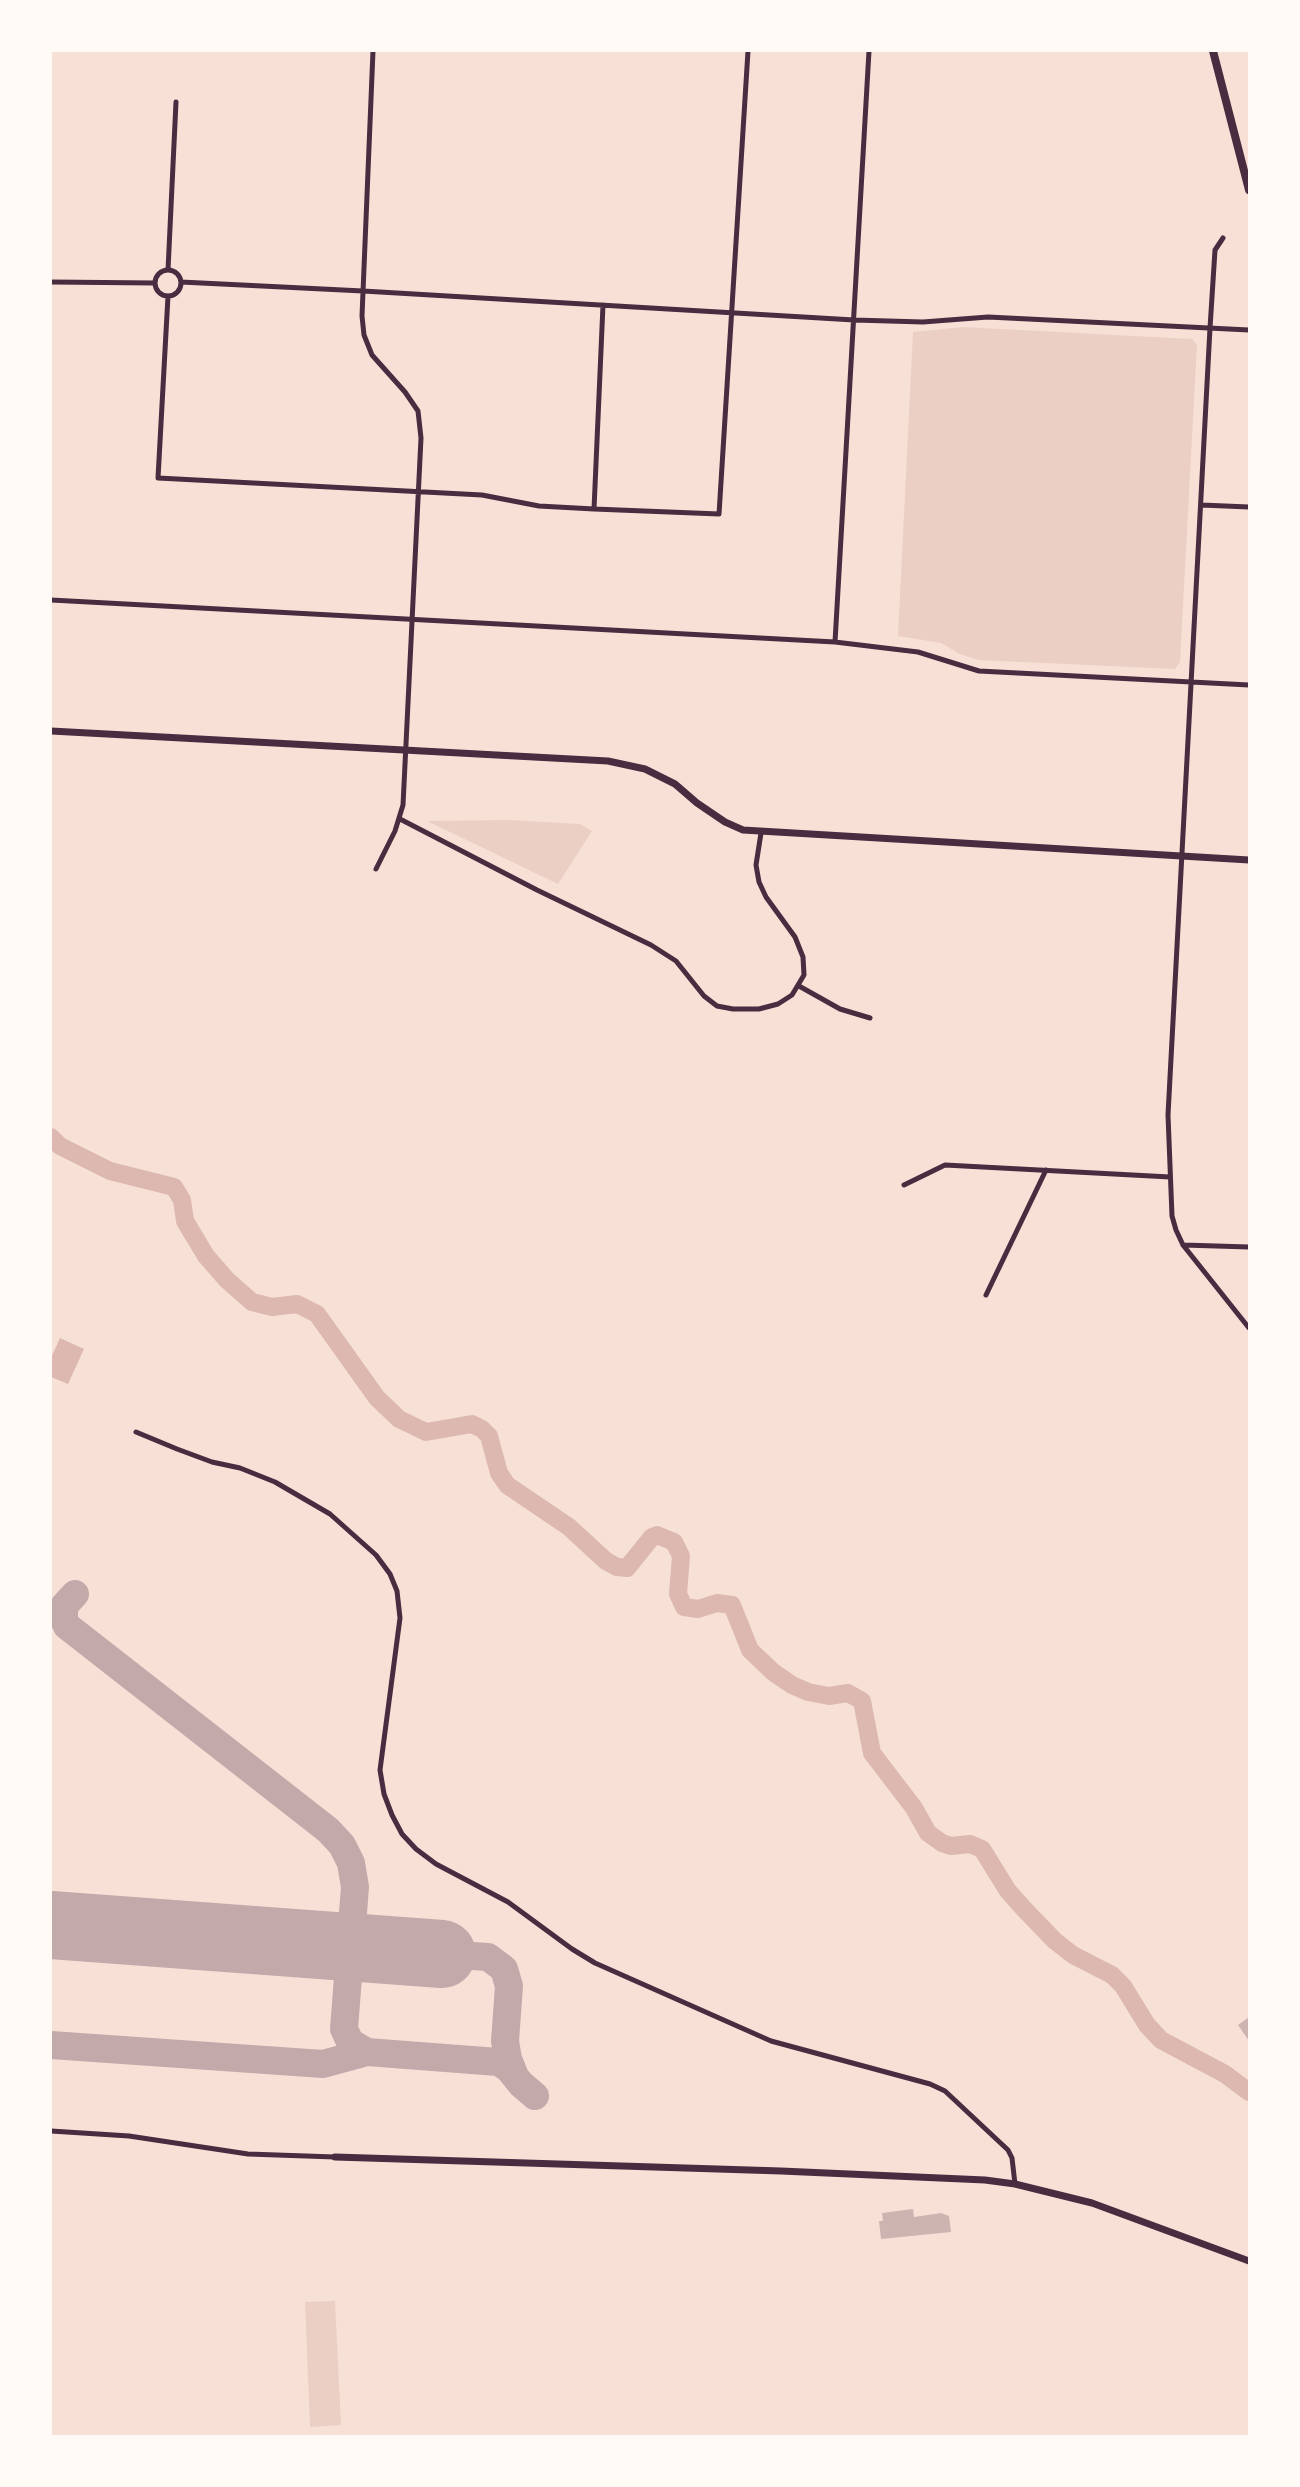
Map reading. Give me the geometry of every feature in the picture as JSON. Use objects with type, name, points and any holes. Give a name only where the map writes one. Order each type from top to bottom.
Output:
[{"type":"main road","points":[[1213,51],[1249,190]]},
{"type":"street","points":[[373,51],[362,316],[372,355],[418,411],[421,439],[407,751],[400,819],[376,869]]},
{"type":"street","points":[[168,296],[158,478],[482,495],[539,506],[719,514],[748,51]]},
{"type":"street","points":[[835,642],[869,51]]},
{"type":"street","points":[[168,270],[176,102]]},
{"type":"street","points":[[1223,238],[1215,250],[1210,328],[1168,1115],[1172,1216],[1183,1245],[1249,1328]]},
{"type":"street","points":[[155,283],[160,273],[168,270],[176,273],[181,282]]},
{"type":"street","points":[[51,282],[155,283]]},
{"type":"street","points":[[181,282],[363,290],[854,320],[923,322],[988,317],[1249,330]]},
{"type":"street","points":[[155,283],[159,292],[168,296],[177,292],[181,282]]},
{"type":"street","points":[[594,509],[603,306]]},
{"type":"street","points":[[1201,505],[1249,507]]},
{"type":"street","points":[[51,600],[835,642],[918,652],[979,671],[1249,685]]},
{"type":"street","points":[[51,731],[608,761],[645,769],[675,783],[696,803],[725,822],[743,830],[761,833],[1249,860]]},
{"type":"street","points":[[400,819],[651,945],[676,961],[704,996],[717,1006],[759,1009],[778,1004],[792,995],[804,975],[803,957],[794,937],[766,897],[759,882],[755,864],[761,833]]},
{"type":"street","points":[[799,986],[840,1009],[870,1018]]},
{"type":"street","points":[[904,1185],[946,1166],[1170,1177]]},
{"type":"street","points":[[986,1295],[1046,1170]]},
{"type":"street","points":[[1183,1245],[1249,1247]]},
{"type":"street","points":[[136,1432],[188,1453],[240,1468],[275,1482],[330,1514],[376,1555],[390,1574],[397,1591],[400,1618],[380,1770],[384,1794],[392,1815],[402,1834],[416,1849],[436,1864],[508,1902],[595,1963],[771,2041],[930,2084],[945,2091],[1008,2150],[1012,2158],[1015,2184]]},
{"type":"street","points":[[51,2131],[129,2136],[247,2154],[942,2178],[1015,2184],[1092,2203],[1249,2261]]},
{"type":"shaded area","points":[[963,327],[1192,339],[1197,345],[1180,662],[1175,669],[978,660],[941,643],[898,636],[913,332]]},
{"type":"shaded area","points":[[511,820],[580,824],[592,831],[558,884],[427,821]]},
{"type":"shaded area","points":[[60,1338],[84,1349],[68,1384],[51,1377],[51,1358]]},
{"type":"shaded area","points":[[335,2301],[341,2425],[310,2427],[305,2302]]},
{"type":"building","points":[[1249,2017],[1249,2041],[1238,2025]]},
{"type":"building","points":[[913,2209],[914,2217],[941,2213],[949,2216],[951,2232],[881,2239],[879,2221],[883,2221],[882,2213]]},
{"type":"waterway","points":[[51,1137],[60,1146],[110,1171],[174,1187],[182,1200],[185,1221],[206,1256],[227,1280],[252,1302],[272,1307],[297,1304],[317,1314],[377,1398],[399,1419],[426,1432],[472,1424],[482,1429],[489,1436],[499,1473],[507,1485],[569,1527],[606,1561],[617,1567],[627,1568],[652,1537],[657,1535],[674,1542],[681,1556],[678,1594],[684,1607],[698,1609],[717,1603],[732,1605],[750,1650],[773,1672],[808,1692],[829,1696],[848,1693],[862,1701],[872,1753],[914,1808],[928,1833],[951,1846],[970,1844],[982,1849],[1008,1891],[1025,1910],[1073,1955],[1112,1975],[1123,1986],[1147,2025],[1161,2040],[1225,2074],[1249,2092]]},
{"type":"taxiway","points":[[75,1594],[64,1606],[67,1626],[328,1830],[342,1845],[351,1863],[355,1887],[344,2029],[350,2042],[367,2052],[498,2062],[508,2068],[535,2096]]},
{"type":"taxiway","points":[[442,1954],[488,1957],[504,1969],[509,1986],[505,2041],[515,2076]]},
{"type":"taxiway","points":[[51,2045],[323,2064],[367,2052]]},
{"type":"runway","points":[[51,1925],[442,1954]]}]
